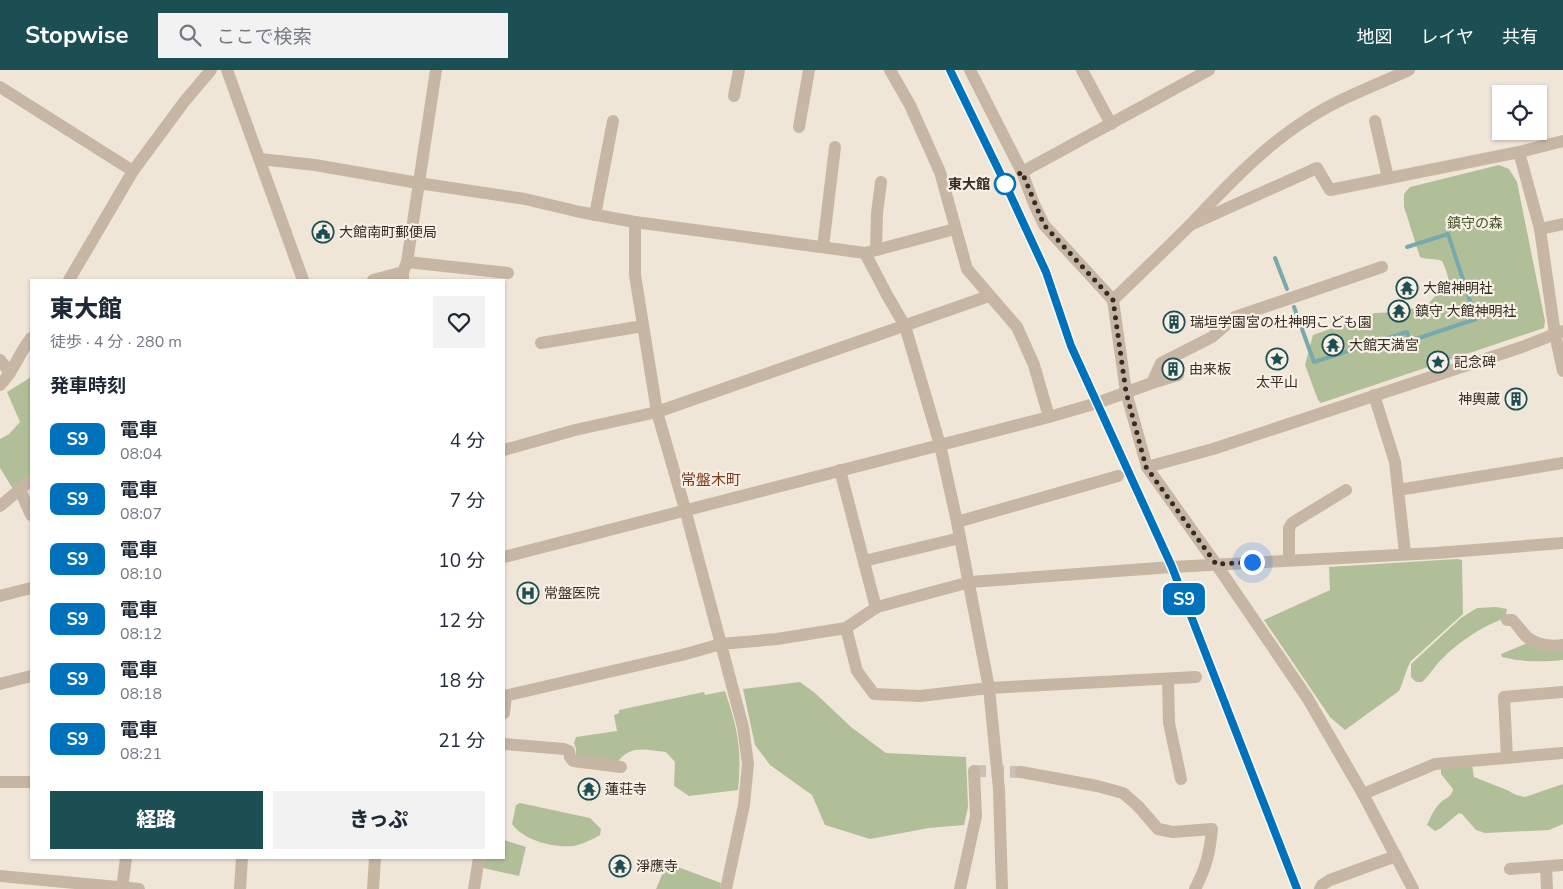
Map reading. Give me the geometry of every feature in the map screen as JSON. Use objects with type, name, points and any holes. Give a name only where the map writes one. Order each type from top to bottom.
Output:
[{"type":"street","points":[[70,279],[133,171],[184,102],[211,70]]},
{"type":"street","points":[[227,70],[302,279]]},
{"type":"street","points":[[404,271],[436,70]]},
{"type":"street","points":[[734,96],[739,70]]},
{"type":"street","points":[[799,127],[809,70]]},
{"type":"street","points":[[890,70],[910,105],[940,172],[967,269],[1017,327],[1034,365],[1049,417]]},
{"type":"street","points":[[970,70],[1022,172],[1044,225],[1113,300],[1126,392],[1146,467],[1216,564],[1308,699],[1363,794],[1413,889]]},
{"type":"street","points":[[1082,70],[1111,124]]},
{"type":"street","points":[[1022,172],[1111,124],[1195,73],[1209,70]]},
{"type":"street","points":[[1113,300],[1265,150],[1306,120],[1337,102],[1409,70]]},
{"type":"street","points":[[0,88],[133,171]]},
{"type":"street","points":[[596,215],[613,121]]},
{"type":"street","points":[[1375,121],[1388,178]]},
{"type":"street","points":[[1190,225],[1317,168],[1330,190],[1519,152],[1563,140]]},
{"type":"street","points":[[823,247],[835,147]]},
{"type":"street","points":[[1519,152],[1540,229],[1559,333],[1563,370]]},
{"type":"street","points":[[260,159],[315,165],[525,199],[635,222],[823,247],[871,251],[956,229]]},
{"type":"street","points":[[881,182],[871,251],[887,295],[906,326],[940,445],[970,582],[988,688],[1000,789],[1002,889]]},
{"type":"street","points":[[635,222],[635,275],[657,412],[731,677],[743,727],[748,764],[744,805],[726,889]]},
{"type":"street","points":[[1540,229],[1563,224]]},
{"type":"street","points":[[1152,383],[1161,363],[1212,337],[1235,317],[1382,267]]},
{"type":"street","points":[[376,279],[404,271],[508,273]]},
{"type":"street","points":[[505,450],[575,430],[657,412],[989,296]]},
{"type":"street","points":[[541,343],[643,326]]},
{"type":"street","points":[[1146,467],[1213,449],[1522,347],[1559,333]]},
{"type":"street","points":[[0,385],[10,373],[24,346],[30,339]]},
{"type":"street","points":[[0,360],[10,373]]},
{"type":"street","points":[[505,557],[1049,417],[1097,403],[1178,375]]},
{"type":"street","points":[[1374,395],[1395,462],[1405,553]]},
{"type":"street","points":[[1398,490],[1563,463]]},
{"type":"street","points":[[840,470],[876,608]]},
{"type":"street","points":[[957,522],[1118,476]]},
{"type":"street","points":[[0,506],[30,481]]},
{"type":"street","points":[[20,490],[30,513]]},
{"type":"street","points":[[1289,560],[1289,528],[1292,523],[1346,490]]},
{"type":"street","points":[[864,561],[960,538]]},
{"type":"street","points":[[505,696],[682,655],[721,644],[777,639],[846,628],[876,608],[970,582],[1216,564],[1405,553],[1436,553],[1563,543]]},
{"type":"street","points":[[0,596],[30,588]]},
{"type":"street","points":[[1507,620],[1512,620],[1528,638],[1541,644],[1563,645]]},
{"type":"street","points":[[846,628],[857,671],[874,694],[920,696],[988,688],[1196,677]]},
{"type":"street","points":[[0,684],[30,676]]},
{"type":"street","points":[[1168,679],[1168,723],[1182,779]]},
{"type":"street","points":[[1507,758],[1504,697],[1563,692]]},
{"type":"street","points":[[505,744],[564,749],[568,751],[573,761],[621,767]]},
{"type":"street","points":[[1363,794],[1435,764],[1563,754]]},
{"type":"street","points":[[960,889],[976,816],[974,771]]},
{"type":"street","points":[[1021,772],[1097,786],[1123,793],[1138,806],[1158,829],[1173,832],[1212,829],[1210,850],[1202,876],[1195,889]]},
{"type":"street","points":[[0,782],[30,782]]},
{"type":"street","points":[[1320,889],[1322,885],[1330,880],[1396,856]]},
{"type":"street","points":[[122,888],[126,859]]},
{"type":"street","points":[[240,889],[242,859]]},
{"type":"street","points":[[372,889],[375,859]]},
{"type":"street","points":[[474,889],[479,859]]},
{"type":"street","points":[[1510,869],[1563,865]]},
{"type":"street","points":[[1546,866],[1547,889]]},
{"type":"street","points":[[0,876],[139,889]]},
{"type":"green space","name":"鎮守の森","points":[[1499,165],[1509,169],[1517,182],[1545,321],[1544,328],[1321,403],[1318,400],[1305,365],[1313,335],[1375,313],[1397,312],[1427,305],[1438,293],[1447,289],[1448,279],[1442,261],[1420,257],[1404,207],[1404,194],[1410,187]]},
{"type":"green space","points":[[30,378],[30,475],[13,489],[0,468],[0,439],[9,434],[20,422],[7,392]]},
{"type":"green space","points":[[1462,560],[1463,614],[1411,661],[1399,691],[1345,730],[1330,717],[1264,620],[1330,590],[1329,567]]},
{"type":"green space","points":[[1496,607],[1507,609],[1505,618],[1462,641],[1440,661],[1422,682],[1416,682],[1411,677],[1411,664],[1461,618],[1477,608]]},
{"type":"green space","points":[[1528,643],[1563,648],[1563,660],[1532,661],[1502,657],[1501,654]]},
{"type":"green space","points":[[800,682],[815,693],[851,727],[886,753],[966,757],[968,807],[964,825],[929,828],[870,839],[825,825],[812,795],[770,765],[755,745],[743,689]]},
{"type":"green space","points":[[725,691],[738,740],[738,790],[689,796],[674,786],[675,762],[666,752],[633,751],[627,753],[617,763],[576,758],[574,743],[576,737],[617,731],[614,715],[619,713],[619,710],[704,692],[705,695]]},
{"type":"green space","points":[[1472,765],[1474,777],[1525,797],[1563,784],[1563,824],[1549,830],[1485,833],[1476,830],[1459,813],[1435,831],[1427,825],[1436,808],[1450,796],[1453,789],[1441,774],[1441,769]]},
{"type":"green space","points":[[520,803],[590,818],[601,829],[600,835],[574,846],[558,846],[532,839],[517,830],[512,824],[516,805]]},
{"type":"green space","points":[[505,840],[526,847],[519,876],[483,868],[485,859],[505,859]]},
{"type":"green space","points":[[667,863],[721,883],[720,889],[656,889]]},
{"type":"waterway","points":[[1294,307],[1314,362],[1407,332],[1410,341],[1476,319],[1448,234],[1407,247]]},
{"type":"waterway","points":[[1275,258],[1287,289]]},
{"type":"tunnel","points":[[974,771],[1021,772]]},
{"type":"railway","points":[[950,70],[1046,272],[1071,346],[1172,567],[1297,889]]},
{"type":"train","name":"S9","points":[[950,70],[1046,272],[1071,346],[1172,567],[1297,889]]},
{"type":"place","name":"東大館","points":[[1005,184]]},
{"type":"place","name":"大館南町郵便局","points":[[323,232]]},
{"type":"place","name":"大館神明社","points":[[1407,288]]},
{"type":"place","name":"鎮守 大館神明社","points":[[1399,311]]},
{"type":"place","name":"瑞垣学園宮の杜神明こども園","points":[[1174,322]]},
{"type":"place","name":"大館天満宮","points":[[1333,345]]},
{"type":"place","name":"太平山","points":[[1277,359]]},
{"type":"place","name":"記念碑","points":[[1438,362]]},
{"type":"place","name":"由来板","points":[[1173,369]]},
{"type":"place","name":"神輿蔵","points":[[1516,399]]},
{"type":"place","name":"常盤医院","points":[[528,593]]},
{"type":"place","name":"蓮荘寺","points":[[589,789]]},
{"type":"place","name":"淨應寺","points":[[620,866]]},
{"type":"district","name":"常盤木町","points":[[711,480]]},
{"type":"route","points":[[1005,184],[1022,172],[1044,225],[1113,300],[1126,392],[1146,467],[1216,564],[1252,562]]}]
